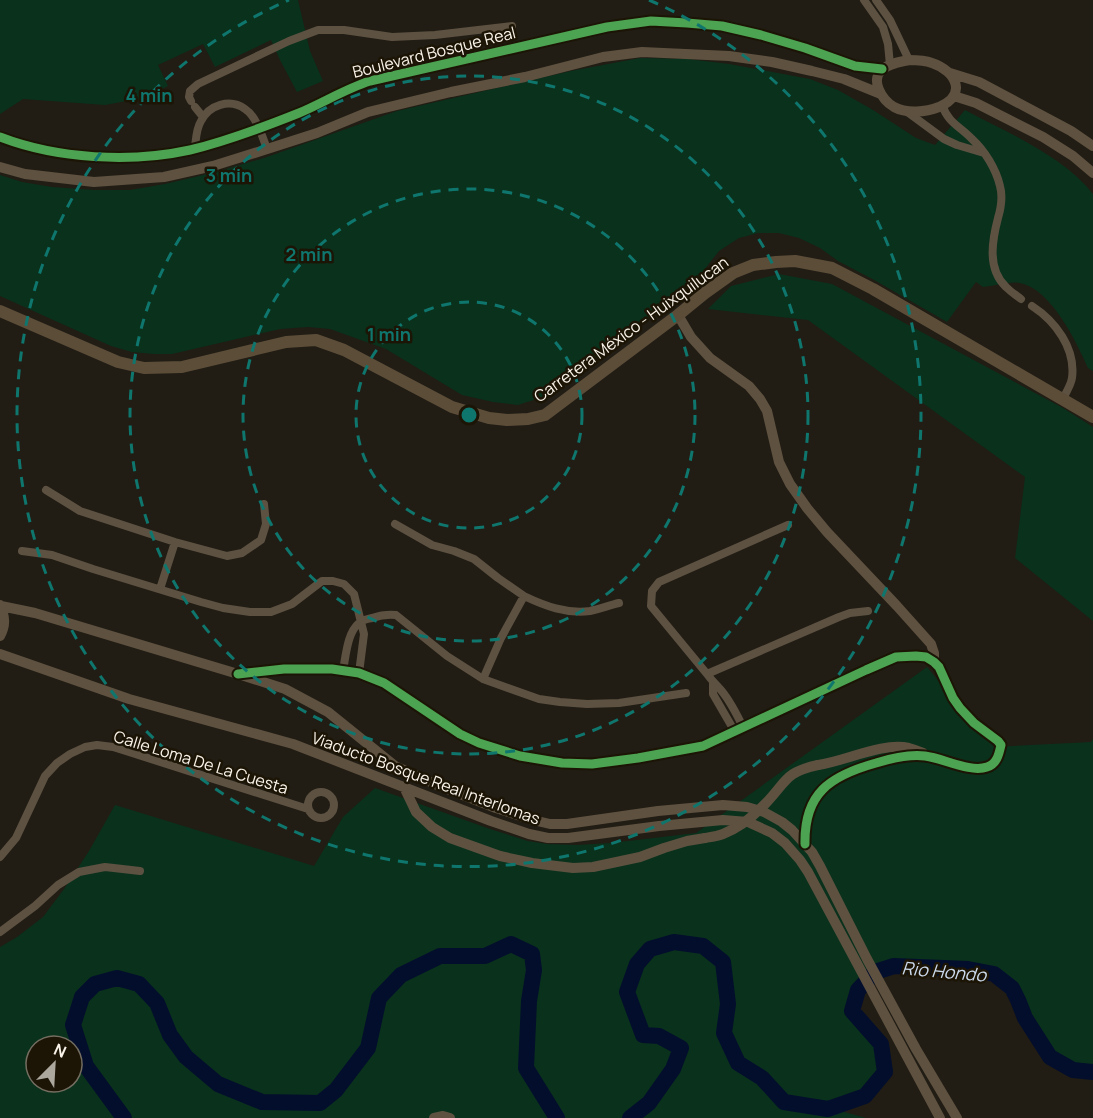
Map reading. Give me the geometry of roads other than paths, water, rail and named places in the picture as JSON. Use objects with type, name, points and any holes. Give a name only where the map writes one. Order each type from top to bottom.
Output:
[{"type":"main road","name":"Carretera México - Huixquilucan","points":[[0,311],[118,362],[144,368],[182,367],[286,342],[316,340],[344,350],[452,407],[489,418],[507,420],[545,415],[733,273],[776,261],[795,261],[832,268],[873,289],[1093,417]]},
{"type":"street","points":[[864,0],[883,27],[888,45],[886,67]]},
{"type":"street","points":[[876,0],[890,20],[909,60]]},
{"type":"street","name":"Boulevard Bosque Real","points":[[0,137],[55,152],[97,157],[141,156],[195,148],[258,129],[303,112],[370,81],[607,27],[651,21],[722,26],[805,48],[855,66],[886,67]]},
{"type":"street","points":[[203,117],[189,97],[190,91],[198,84],[318,30],[344,30],[392,37],[435,35],[512,26]]},
{"type":"street","points":[[0,167],[25,174],[94,182],[164,177],[213,166],[267,149],[317,133],[368,112],[603,57],[642,52],[729,56],[772,62],[844,80],[881,94]]},
{"type":"street","points":[[949,72],[955,79],[957,88],[954,96],[929,111],[894,107],[881,94],[876,83],[877,75],[886,67],[909,60],[931,62],[949,72],[979,82],[1071,131],[1093,146]]},
{"type":"street","points":[[954,96],[976,103],[1043,137],[1093,172]]},
{"type":"street","points":[[195,148],[197,130],[203,117],[216,106],[226,103],[236,104],[252,116],[267,149]]},
{"type":"street","points":[[942,105],[946,116],[972,138],[986,154],[995,171],[1001,188],[1001,207],[992,259],[996,272],[1005,287],[1021,298]]},
{"type":"street","points":[[905,110],[944,139],[986,154]]},
{"type":"street","points":[[1032,306],[1052,324],[1063,338],[1070,354],[1073,376],[1062,400]]},
{"type":"street","points":[[678,315],[692,337],[710,358],[748,386],[760,399],[767,411],[779,462],[790,484],[827,532],[931,645],[934,662]]},
{"type":"street","points":[[46,490],[80,511],[175,542],[227,556],[242,553],[261,540],[266,524],[264,504]]},
{"type":"street","points":[[395,524],[432,545],[474,559],[524,596],[544,605],[564,610],[590,611],[619,603]]},
{"type":"street","points":[[739,729],[729,701],[720,688],[712,682],[651,606],[652,591],[659,582],[788,525]]},
{"type":"street","points":[[160,589],[175,542]]},
{"type":"street","points":[[22,551],[52,555],[223,608],[250,612],[271,612],[292,604],[322,581],[344,584],[354,594],[364,634],[358,673]]},
{"type":"street","points":[[483,679],[524,596]]},
{"type":"street","points":[[0,605],[4,625],[0,636]]},
{"type":"street","name":"Viaducto Bosque Real Interlomas","points":[[0,605],[35,613],[285,689],[328,712],[395,766],[496,808],[533,820],[550,824],[567,824],[723,805],[747,807],[764,812],[792,830],[820,866],[867,959],[957,1118]]},
{"type":"street","points":[[707,674],[839,617],[868,611]]},
{"type":"street","points":[[343,670],[352,632],[360,622],[388,614],[396,615],[447,656],[483,679],[540,699],[578,704],[619,703],[686,693]]},
{"type":"street","name":"Viaducto Bosque Real Interlomas","points":[[0,654],[129,699],[293,744],[529,834],[548,838],[568,838],[659,825],[723,820],[748,822],[772,833],[800,860],[808,872],[940,1118]]},
{"type":"street","points":[[238,674],[284,669],[343,670],[358,673],[384,683],[460,734],[479,743],[520,756],[562,763],[592,764],[703,746],[896,657],[926,657],[934,662],[952,698],[960,708],[1001,745],[998,758],[986,768],[974,768],[926,756],[907,755],[858,768],[832,780],[818,795],[808,811],[805,844]]},
{"type":"street","name":"Calle Loma De La Cuesta","points":[[0,856],[16,838],[45,776],[70,753],[97,745],[113,747],[308,809]]},
{"type":"street","points":[[404,787],[416,812],[432,827],[450,838],[500,856],[531,863],[573,868],[593,867],[640,857],[687,841],[722,834],[734,828],[766,803],[790,775],[805,768],[885,748],[908,747],[946,762]]},
{"type":"street","points":[[0,932],[35,906],[58,885],[79,872],[105,867],[140,871]]},
{"type":"street","points":[[434,1118],[443,1116],[450,1118]]},
{"type":"waterway","name":"Rio Hondo","points":[[630,1118],[649,1103],[673,1069],[681,1048],[659,1036],[643,1035],[627,992],[637,964],[650,949],[674,942],[703,946],[723,962],[728,1004],[724,1033],[738,1063],[762,1078],[784,1102],[828,1109],[865,1096],[885,1072],[881,1044],[852,1011],[858,990],[875,972],[894,966],[968,969],[994,974],[1012,988],[1025,1018],[1050,1057],[1073,1070],[1093,1072]]},
{"type":"waterway","name":"Rio Hondo","points":[[124,1118],[86,1066],[73,1025],[82,997],[95,984],[117,978],[139,984],[157,1003],[170,1035],[186,1057],[218,1084],[262,1102],[320,1103],[336,1090],[368,1048],[379,998],[401,975],[440,956],[485,956],[511,944],[532,954],[534,970],[529,1001],[526,1068],[557,1118]]}]
